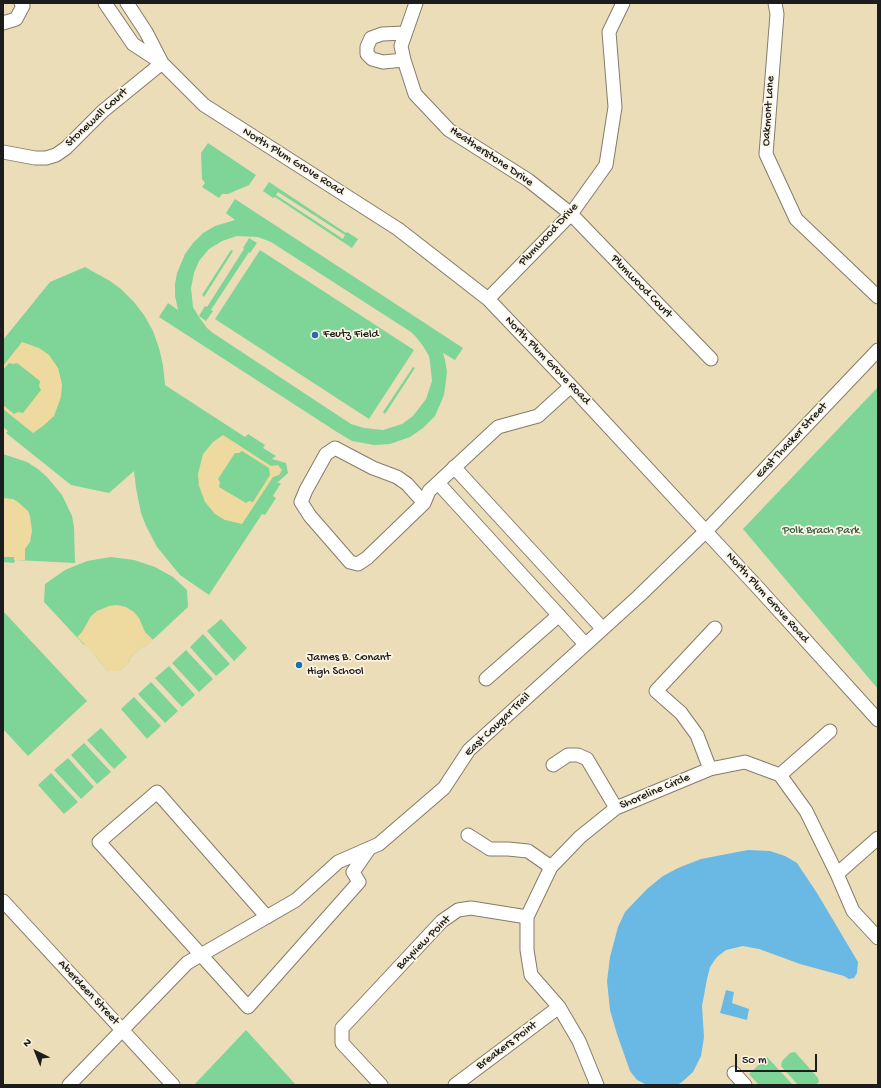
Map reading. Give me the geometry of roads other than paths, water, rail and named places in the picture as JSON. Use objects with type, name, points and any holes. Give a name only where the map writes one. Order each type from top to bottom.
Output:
[{"type":"street","points":[[3,23],[16,19],[23,6],[21,3]]},
{"type":"street","name":"North Plum Grove Road","points":[[105,3],[133,44],[162,63],[204,105],[398,229],[488,299],[706,531],[878,720]]},
{"type":"street","name":"North Plum Grove Road","points":[[127,3],[146,32],[162,63]]},
{"type":"street","name":"Heatherstone Drive","points":[[416,3],[401,46],[415,94],[449,130],[528,180],[571,214]]},
{"type":"street","name":"Plumwood Drive","points":[[488,299],[571,214],[606,165],[615,107],[609,32],[623,3]]},
{"type":"street","name":"Oakmont Lane","points":[[775,3],[777,14],[766,154],[796,219],[878,297]]},
{"type":"street","points":[[404,60],[383,62],[372,59],[367,54],[366,47],[371,38],[382,34],[405,34]]},
{"type":"street","name":"Stonewall Court","points":[[3,152],[35,158],[46,158],[56,155],[66,148],[108,106],[162,63]]},
{"type":"street","name":"Plumwood Court","points":[[571,214],[711,359]]},
{"type":"street","name":"East Thacker Street","points":[[706,531],[878,350]]},
{"type":"street","points":[[424,503],[407,484],[397,477],[373,468],[335,448],[326,454],[301,502],[310,516],[350,562],[358,564],[367,558],[424,503],[429,491],[498,427],[538,416],[571,386]]},
{"type":"street","points":[[454,467],[602,628]]},
{"type":"street","points":[[438,483],[585,644]]},
{"type":"street","name":"East Cougar Trail","points":[[201,955],[296,900],[338,862],[379,844],[444,788],[469,750],[639,596],[706,531]]},
{"type":"street","points":[[486,679],[559,615]]},
{"type":"street","points":[[710,769],[697,735],[681,713],[656,691],[715,628]]},
{"type":"street","points":[[830,731],[780,775],[806,811],[838,874],[853,911],[878,938]]},
{"type":"street","points":[[553,765],[568,755],[578,755],[587,759],[616,808]]},
{"type":"street","name":"Shoreline Circle","points":[[597,1085],[579,1041],[559,1007],[532,975],[527,950],[527,917],[551,867],[580,837],[616,808],[710,769],[745,762],[780,775]]},
{"type":"street","points":[[267,917],[156,792],[99,842],[248,1006],[359,882],[353,872],[370,848]]},
{"type":"street","points":[[468,835],[490,849],[528,851],[551,867]]},
{"type":"street","points":[[838,874],[878,838]]},
{"type":"street","name":"Aberdeen Street","points":[[3,901],[173,1085]]},
{"type":"street","name":"Bayview Point","points":[[380,1085],[342,1043],[342,1028],[442,921],[458,910],[472,908],[527,917]]},
{"type":"street","points":[[69,1085],[186,963],[201,955]]},
{"type":"street","name":"Breakers Point","points":[[455,1085],[559,1007]]},
{"type":"street","points":[[734,1073],[745,1085]]},
{"type":"water","points":[[748,850],[770,851],[785,856],[797,863],[817,893],[858,962],[857,973],[854,978],[849,979],[844,976],[800,964],[759,949],[743,946],[726,950],[717,957],[710,967],[702,1006],[704,1037],[701,1056],[693,1072],[677,1085],[647,1085],[637,1080],[630,1071],[610,1010],[607,981],[610,957],[618,927],[625,912],[647,889],[663,876],[701,859]]},
{"type":"water","points":[[726,990],[734,992],[732,1003],[749,1009],[747,1020],[720,1013]]},
{"type":"place","name":"Feutz Field","points":[[315,335]]},
{"type":"place","name":"James B. Conant High School","points":[[299,665]]},
{"type":"park label","name":"Polk Brach Park","points":[[821,531]]}]
